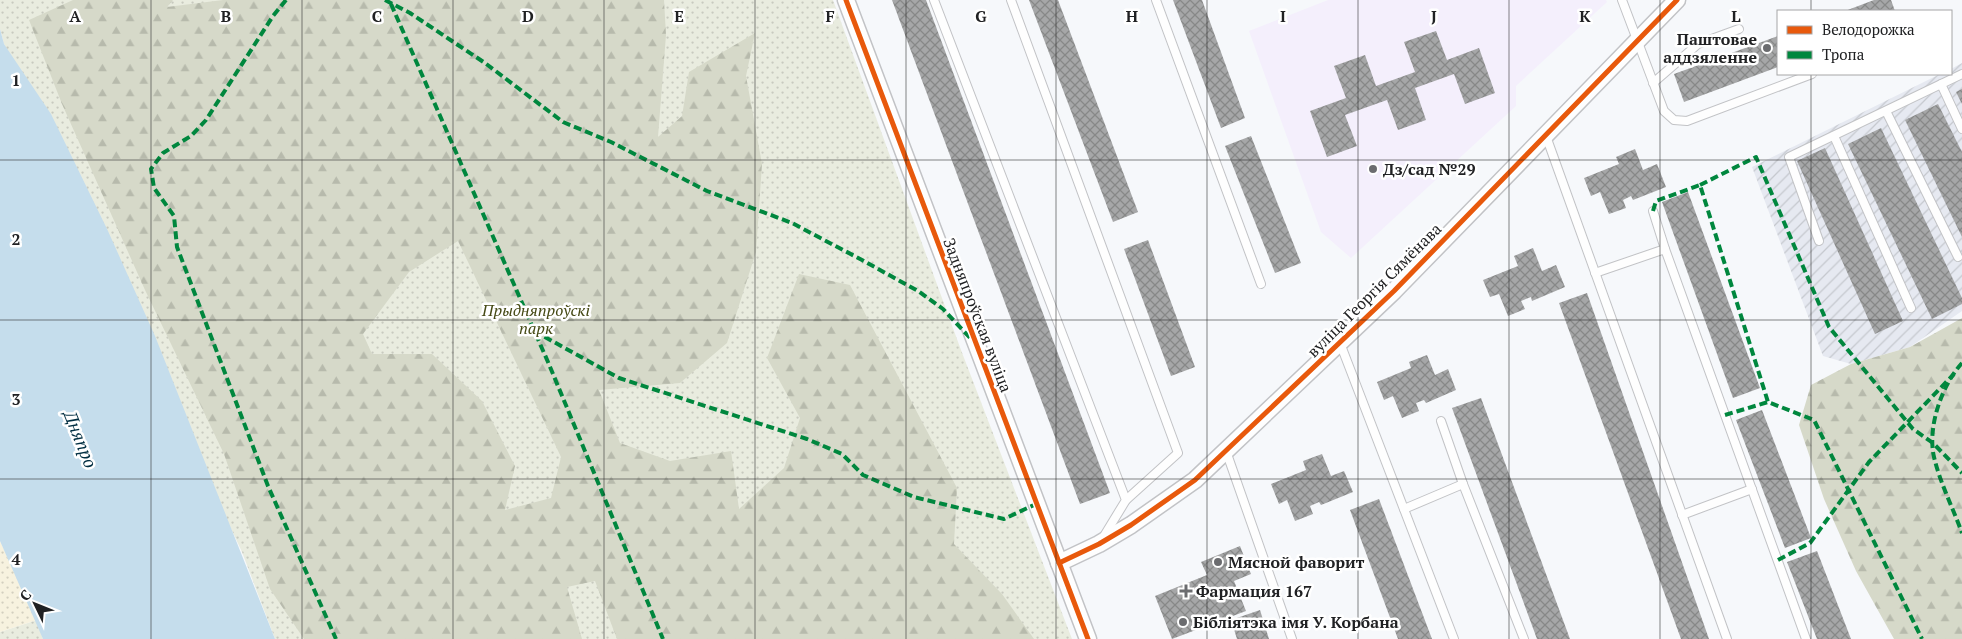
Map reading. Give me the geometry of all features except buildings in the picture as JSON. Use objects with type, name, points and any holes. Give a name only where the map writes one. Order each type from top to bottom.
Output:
[{"type":"street","name":"Задняпроўская вуліца","points":[[846,0],[1088,639]]},
{"type":"street","name":"вуліца Георгія Сямёнава","points":[[1059,562],[1099,544],[1196,480],[1394,291],[1677,0]]},
{"type":"lane","points":[[934,0],[1126,500]]},
{"type":"lane","points":[[1011,0],[1178,453],[1126,500],[1099,544]]},
{"type":"lane","points":[[1156,0],[1261,284]]},
{"type":"lane","points":[[1622,0],[1664,111],[1674,120],[1688,121],[1809,75]]},
{"type":"lane","points":[[1653,83],[1698,44],[1739,29]]},
{"type":"lane","points":[[1820,241],[1789,157],[1962,74]]},
{"type":"lane","points":[[1941,84],[1962,129]]},
{"type":"lane","points":[[1886,111],[1958,257]]},
{"type":"lane","points":[[1545,134],[1727,639]]},
{"type":"lane","points":[[1834,136],[1911,308]]},
{"type":"lane","points":[[1653,211],[1806,639]]},
{"type":"lane","points":[[1595,273],[1665,249]]},
{"type":"lane","points":[[1340,343],[1454,639]]},
{"type":"lane","points":[[1441,421],[1463,484],[1524,639]]},
{"type":"lane","points":[[1226,451],[1292,639]]},
{"type":"lane","points":[[1404,509],[1463,484]]},
{"type":"lane","points":[[1682,515],[1752,489]]},
{"type":"shaded area","name":"Дз/сад №29","points":[[1328,0],[1606,0],[1607,2],[1516,86],[1516,106],[1351,258],[1321,232],[1249,31]]},
{"type":"shaded area","points":[[1962,63],[1962,311],[1910,347],[1851,364],[1823,356],[1752,167],[1938,75],[1952,75],[1952,68]]},
{"type":"green space","name":"Прыдняпроўскі парк","points":[[0,0],[833,0],[961,350],[1072,639],[275,639],[242,552],[4,44],[0,29]]},
{"type":"green space","name":"Прыдняпроўскі парк","points":[[73,0],[173,0],[167,7],[223,0],[664,0],[666,35],[658,137],[682,116],[689,72],[755,33],[746,76],[762,164],[756,252],[727,343],[680,383],[599,390],[620,443],[670,461],[731,451],[739,509],[784,468],[800,418],[767,358],[799,274],[850,285],[957,488],[954,544],[1002,594],[1034,639],[617,639],[595,581],[567,587],[582,639],[304,639],[270,589],[224,454],[145,290],[62,104],[29,20]],"holes":[[[458,241],[561,457],[551,498],[505,510],[515,466],[482,401],[432,354],[372,354],[363,334],[409,272]]]},
{"type":"green space","points":[[1962,318],[1962,639],[1894,639],[1856,571],[1824,499],[1799,425],[1811,385],[1851,364],[1910,347]]},
{"type":"green space","points":[[37,620],[43,639],[0,639],[0,632]]},
{"type":"sand","points":[[0,541],[37,620],[0,632]]},
{"type":"water","name":"Дняпро","points":[[0,29],[4,44],[51,114],[108,231],[155,336],[275,639],[43,639],[0,541]]},
{"type":"marked path","points":[[286,0],[273,16],[206,120],[191,136],[163,153],[151,169],[154,188],[174,216],[177,247],[268,486],[336,639]]},
{"type":"marked path","points":[[385,0],[410,13],[485,63],[563,122],[611,142],[707,191],[792,223],[862,260],[918,291],[943,309],[973,341]]},
{"type":"marked path","points":[[391,4],[548,362],[663,639]]},
{"type":"marked path","points":[[1700,185],[1756,157],[1829,327],[1913,429],[1933,443],[1962,473]]},
{"type":"marked path","points":[[1653,211],[1656,201],[1700,185],[1768,402]]},
{"type":"marked path","points":[[534,331],[619,378],[807,439],[842,454],[863,475],[914,497],[1004,519],[1036,504]]},
{"type":"marked path","points":[[1962,363],[1948,383],[1938,407],[1932,445],[1940,476],[1962,533]]},
{"type":"marked path","points":[[1778,560],[1810,543],[1869,462],[1954,374]]},
{"type":"marked path","points":[[1725,415],[1768,402],[1814,420],[1922,639]]},
{"type":"cycle path","points":[[846,0],[1088,639]]},
{"type":"cycle path","points":[[1059,563],[1099,544],[1131,525],[1195,480],[1394,291],[1677,0]]},
{"type":"place","name":"Паштовае аддзяленне","points":[[1767,48]]},
{"type":"place","name":"Дз/сад №29","points":[[1373,169]]},
{"type":"place","name":"Мясной фаворит","points":[[1218,562]]},
{"type":"place","name":"Фармация 167","points":[[1186,591]]},
{"type":"place","name":"Бібліятэка імя У. Корбана","points":[[1183,622]]}]
